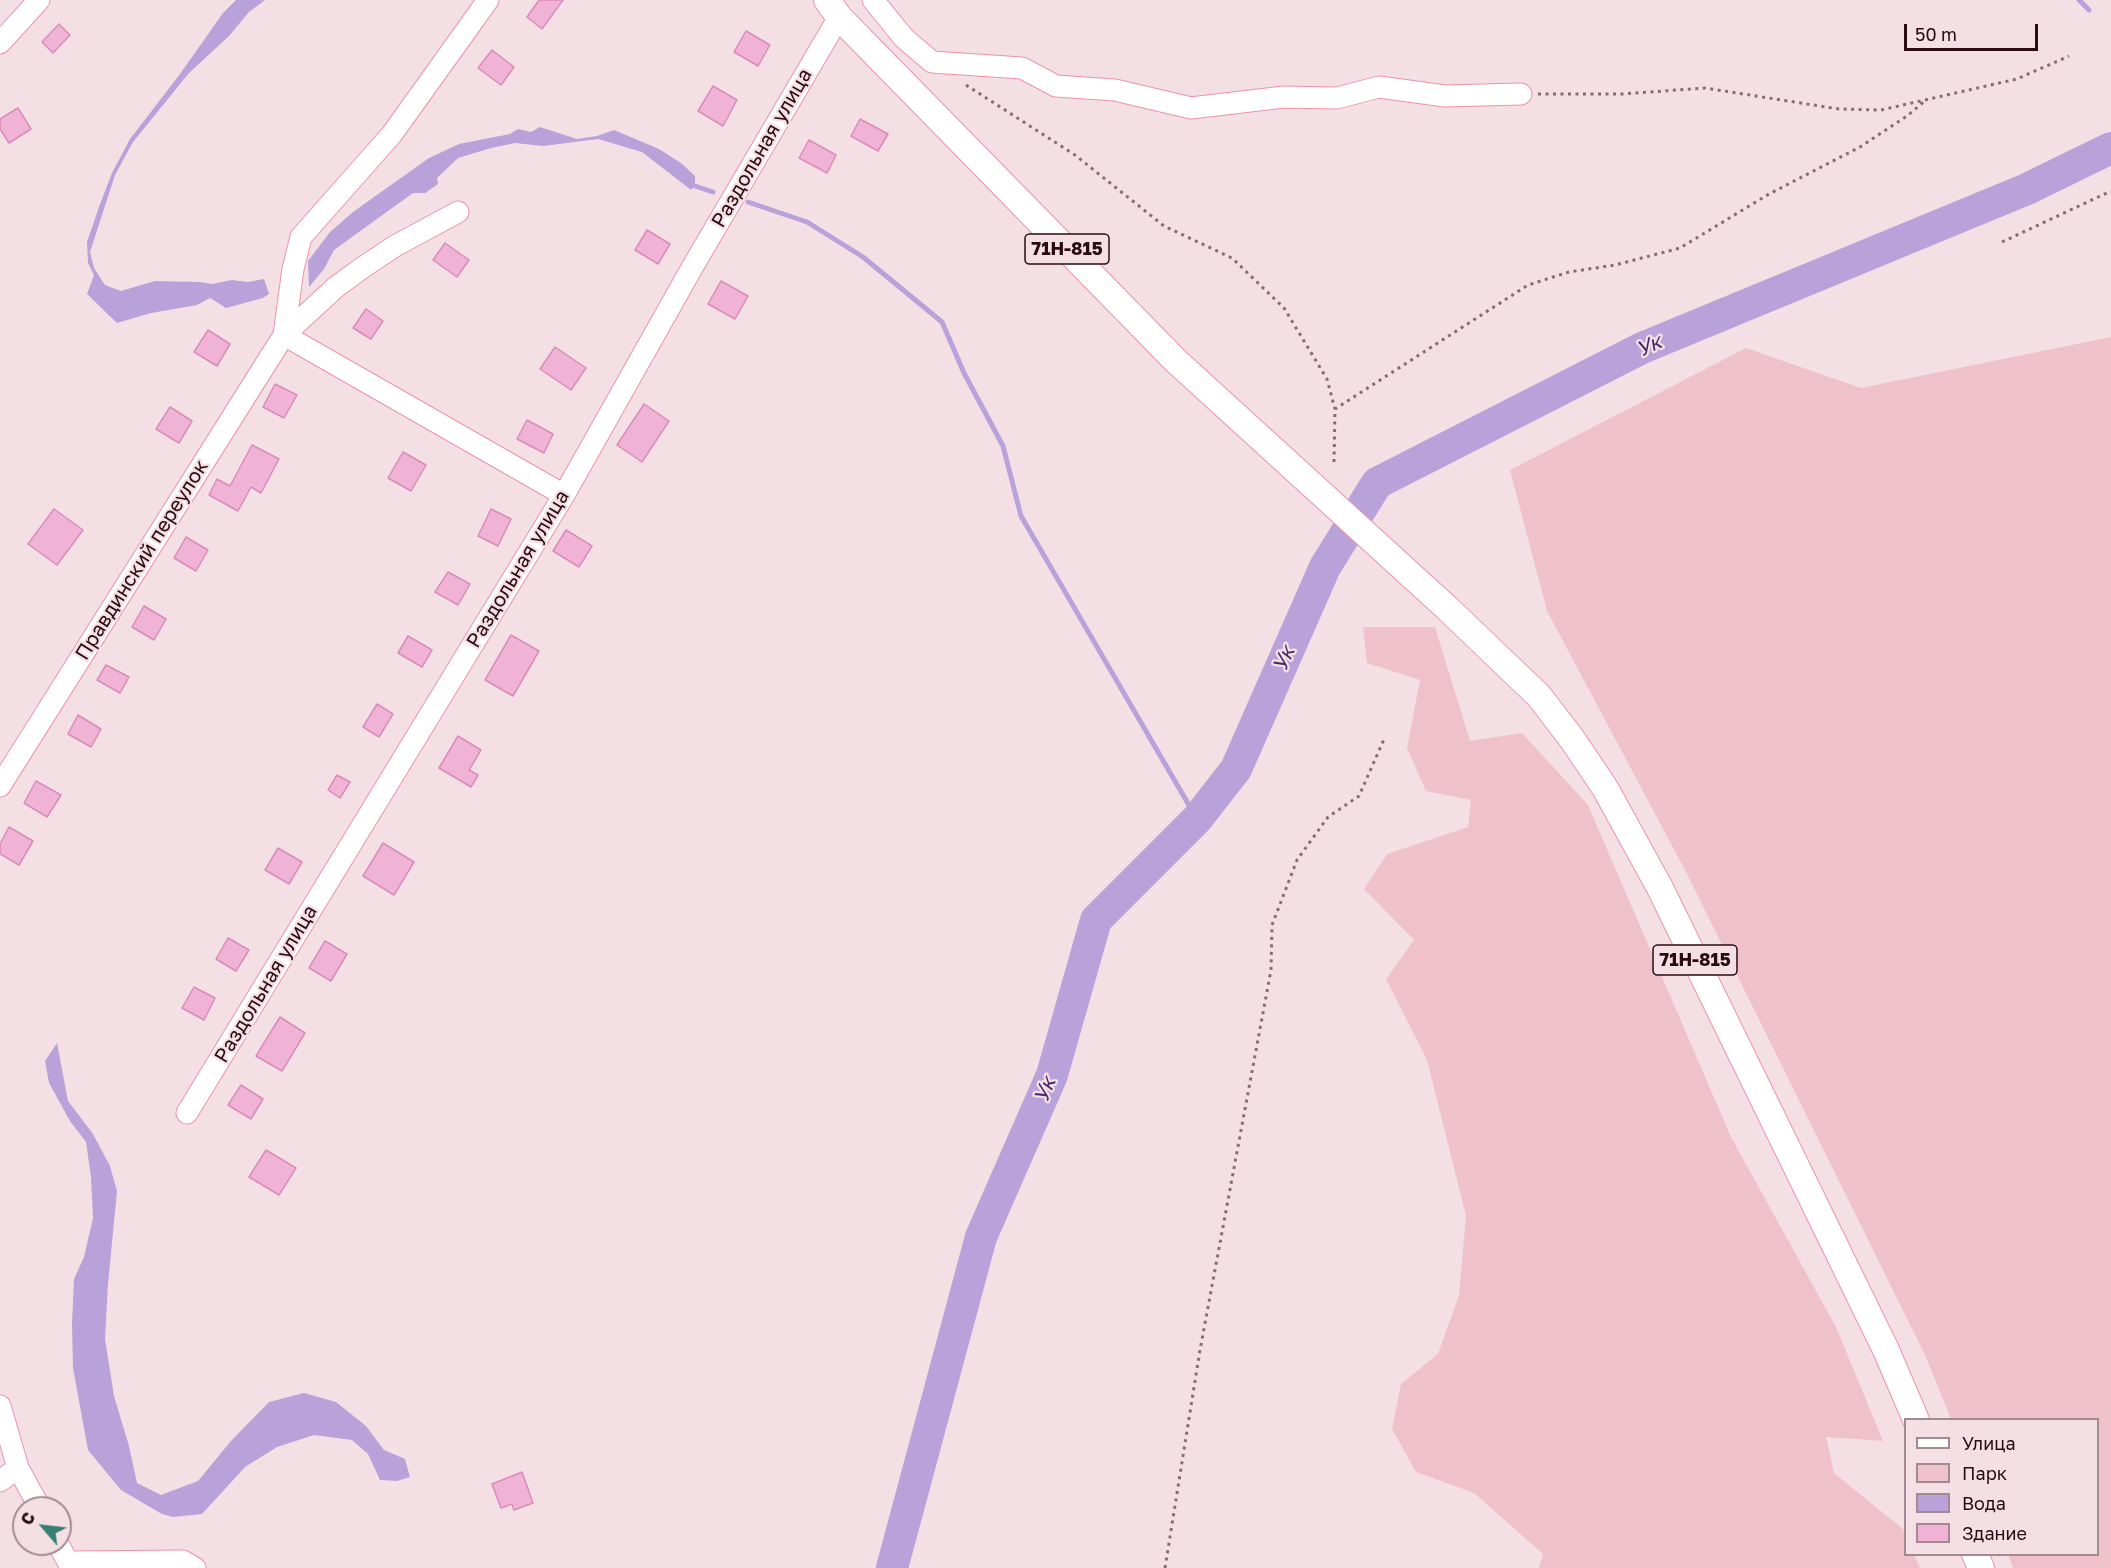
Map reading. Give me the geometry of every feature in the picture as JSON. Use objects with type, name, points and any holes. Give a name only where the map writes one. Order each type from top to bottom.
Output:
[{"type":"main road","name":"71Н-815","points":[[833,8],[1176,361],[1447,608],[1539,696],[1605,788],[1660,888],[1886,1350],[1916,1418]]},
{"type":"street","points":[[0,43],[39,0]]},
{"type":"street","name":"Правдинский переулок","points":[[2,780],[284,335],[293,269],[301,237],[392,134],[488,0]]},
{"type":"street","points":[[873,0],[904,38],[932,62],[1022,68],[1056,86],[1115,90],[1191,108],[1284,97],[1336,98],[1379,87],[1445,96],[1521,94]]},
{"type":"street","name":"Раздольная улица","points":[[187,1113],[564,495],[693,266],[833,8]]},
{"type":"street","points":[[458,212],[394,246],[362,268],[336,287],[284,335],[564,495]]},
{"type":"street","points":[[0,1406],[18,1468],[33,1496]]},
{"type":"street","points":[[0,1481],[18,1468]]},
{"type":"street","points":[[65,1558],[183,1561],[195,1568]]},
{"type":"path","points":[[1521,94],[1622,94],[1706,88],[1839,109],[1881,110],[2017,78],[2069,56]]},
{"type":"path","points":[[961,81],[1075,155],[1164,226],[1232,258],[1284,309],[1327,379],[1335,409],[1334,462]]},
{"type":"path","points":[[1335,409],[1527,285],[1569,272],[1615,265],[1680,248],[1768,194],[1860,147],[1907,116],[1926,100]]},
{"type":"path","points":[[2002,242],[2111,191]]},
{"type":"path","points":[[1165,1568],[1200,1350],[1271,970],[1272,925],[1297,860],[1328,817],[1359,796],[1385,737]]},
{"type":"green space","points":[[2111,337],[2111,1568],[2013,1568],[2008,1556],[2099,1556],[2099,1418],[1951,1418],[1925,1355],[1686,872],[1547,611],[1510,470],[1746,348],[1861,388]]},
{"type":"green space","points":[[1363,627],[1435,627],[1470,741],[1522,733],[1588,805],[1731,1137],[1836,1327],[1883,1441],[1826,1437],[1834,1473],[1903,1529],[1904,1556],[1914,1556],[1920,1568],[1539,1568],[1543,1554],[1474,1493],[1416,1472],[1392,1429],[1401,1384],[1438,1354],[1459,1295],[1466,1216],[1427,1060],[1386,979],[1414,940],[1364,889],[1387,854],[1468,827],[1471,800],[1426,791],[1407,748],[1420,680],[1367,663]]},
{"type":"water","points":[[236,0],[265,0],[249,12],[229,36],[189,73],[133,142],[115,175],[90,252],[94,268],[105,285],[121,291],[155,281],[212,284],[232,280],[248,282],[264,279],[269,294],[263,298],[226,308],[210,298],[197,305],[151,313],[117,323],[87,294],[94,275],[88,263],[87,242],[99,207],[112,173],[130,139],[223,13]]},
{"type":"water","points":[[540,127],[577,139],[597,136],[614,130],[659,149],[681,163],[695,176],[695,186],[691,190],[642,152],[598,139],[543,146],[515,143],[491,148],[458,158],[437,178],[438,184],[425,193],[413,193],[334,250],[324,269],[309,287],[308,261],[330,232],[353,212],[429,158],[459,144],[510,134],[518,129],[531,132]]},
{"type":"water","points":[[57,1043],[68,1101],[93,1134],[110,1166],[117,1191],[105,1339],[114,1396],[137,1483],[161,1495],[198,1481],[231,1441],[269,1402],[304,1393],[336,1402],[366,1426],[384,1450],[405,1459],[410,1477],[397,1481],[380,1480],[368,1454],[352,1440],[314,1435],[277,1447],[245,1467],[202,1514],[173,1517],[162,1514],[121,1490],[88,1450],[73,1368],[72,1324],[74,1279],[84,1257],[93,1218],[91,1177],[86,1142],[70,1121],[49,1083],[45,1061]]},
{"type":"building","points":[[539,0],[563,0],[542,29],[527,17]]},
{"type":"building","points":[[59,24],[70,35],[53,53],[42,42]]},
{"type":"building","points":[[746,31],[770,45],[758,66],[734,52]]},
{"type":"building","points":[[492,50],[514,67],[501,85],[478,68]]},
{"type":"building","points":[[713,86],[737,100],[723,126],[698,111]]},
{"type":"building","points":[[18,108],[31,129],[9,143],[0,129],[0,119]]},
{"type":"building","points":[[860,119],[888,134],[878,151],[851,136]]},
{"type":"building","points":[[809,140],[836,155],[827,173],[799,158]]},
{"type":"building","points":[[647,230],[670,244],[658,264],[635,250]]},
{"type":"building","points":[[445,243],[469,260],[457,277],[433,260]]},
{"type":"building","points":[[721,281],[748,296],[735,319],[708,304]]},
{"type":"building","points":[[366,309],[383,321],[371,339],[353,328]]},
{"type":"building","points":[[208,330],[230,344],[217,366],[194,352]]},
{"type":"building","points":[[555,347],[586,368],[571,390],[540,369]]},
{"type":"building","points":[[275,384],[297,395],[284,418],[263,407]]},
{"type":"building","points":[[644,404],[669,421],[642,462],[617,445]]},
{"type":"building","points":[[170,407],[192,421],[179,443],[156,429]]},
{"type":"building","points":[[527,420],[553,434],[544,453],[517,439]]},
{"type":"building","points":[[252,445],[279,459],[261,493],[251,487],[238,511],[209,495],[217,479],[230,486]]},
{"type":"building","points":[[403,452],[426,465],[411,491],[388,478]]},
{"type":"building","points":[[54,509],[83,530],[57,565],[28,544]]},
{"type":"building","points":[[491,509],[511,519],[498,546],[478,536]]},
{"type":"building","points":[[566,530],[592,546],[579,567],[553,551]]},
{"type":"building","points":[[186,537],[208,550],[196,571],[174,558]]},
{"type":"building","points":[[448,572],[470,584],[458,605],[435,592]]},
{"type":"building","points":[[144,606],[166,619],[154,640],[132,627]]},
{"type":"building","points":[[511,635],[539,651],[513,696],[485,680]]},
{"type":"building","points":[[408,636],[432,650],[422,667],[398,653]]},
{"type":"building","points":[[106,665],[129,677],[120,693],[97,680]]},
{"type":"building","points":[[377,704],[393,714],[379,737],[363,727]]},
{"type":"building","points":[[78,715],[101,729],[91,747],[68,734]]},
{"type":"building","points":[[458,736],[481,750],[469,770],[478,775],[471,787],[439,768]]},
{"type":"building","points":[[337,775],[350,782],[340,798],[328,790]]},
{"type":"building","points":[[36,781],[61,795],[47,817],[24,803]]},
{"type":"building","points":[[9,827],[33,841],[19,865],[0,854],[0,844]]},
{"type":"building","points":[[383,843],[414,862],[394,895],[363,876]]},
{"type":"building","points":[[278,848],[302,862],[289,884],[265,870]]},
{"type":"building","points":[[228,938],[249,950],[236,971],[216,959]]},
{"type":"building","points":[[325,941],[347,954],[331,981],[309,968]]},
{"type":"building","points":[[194,987],[215,998],[204,1020],[182,1008]]},
{"type":"building","points":[[280,1017],[305,1033],[282,1071],[256,1056]]},
{"type":"building","points":[[241,1085],[263,1099],[251,1119],[228,1105]]},
{"type":"building","points":[[266,1150],[296,1168],[279,1195],[249,1177]]},
{"type":"building","points":[[522,1472],[533,1503],[514,1510],[512,1504],[501,1508],[492,1484]]},
{"type":"waterway","points":[[2079,0],[2089,10]]},
{"type":"waterway","name":"Ук","points":[[892,1568],[981,1237],[1052,1075],[1096,920],[1197,819],[1236,769],[1325,567],[1377,483],[1642,348],[2027,189],[2111,148]]},
{"type":"waterway","points":[[695,186],[713,192]]},
{"type":"waterway","points":[[748,202],[807,222],[863,257],[942,322],[964,373],[1003,446],[1021,516],[1197,819]]}]
